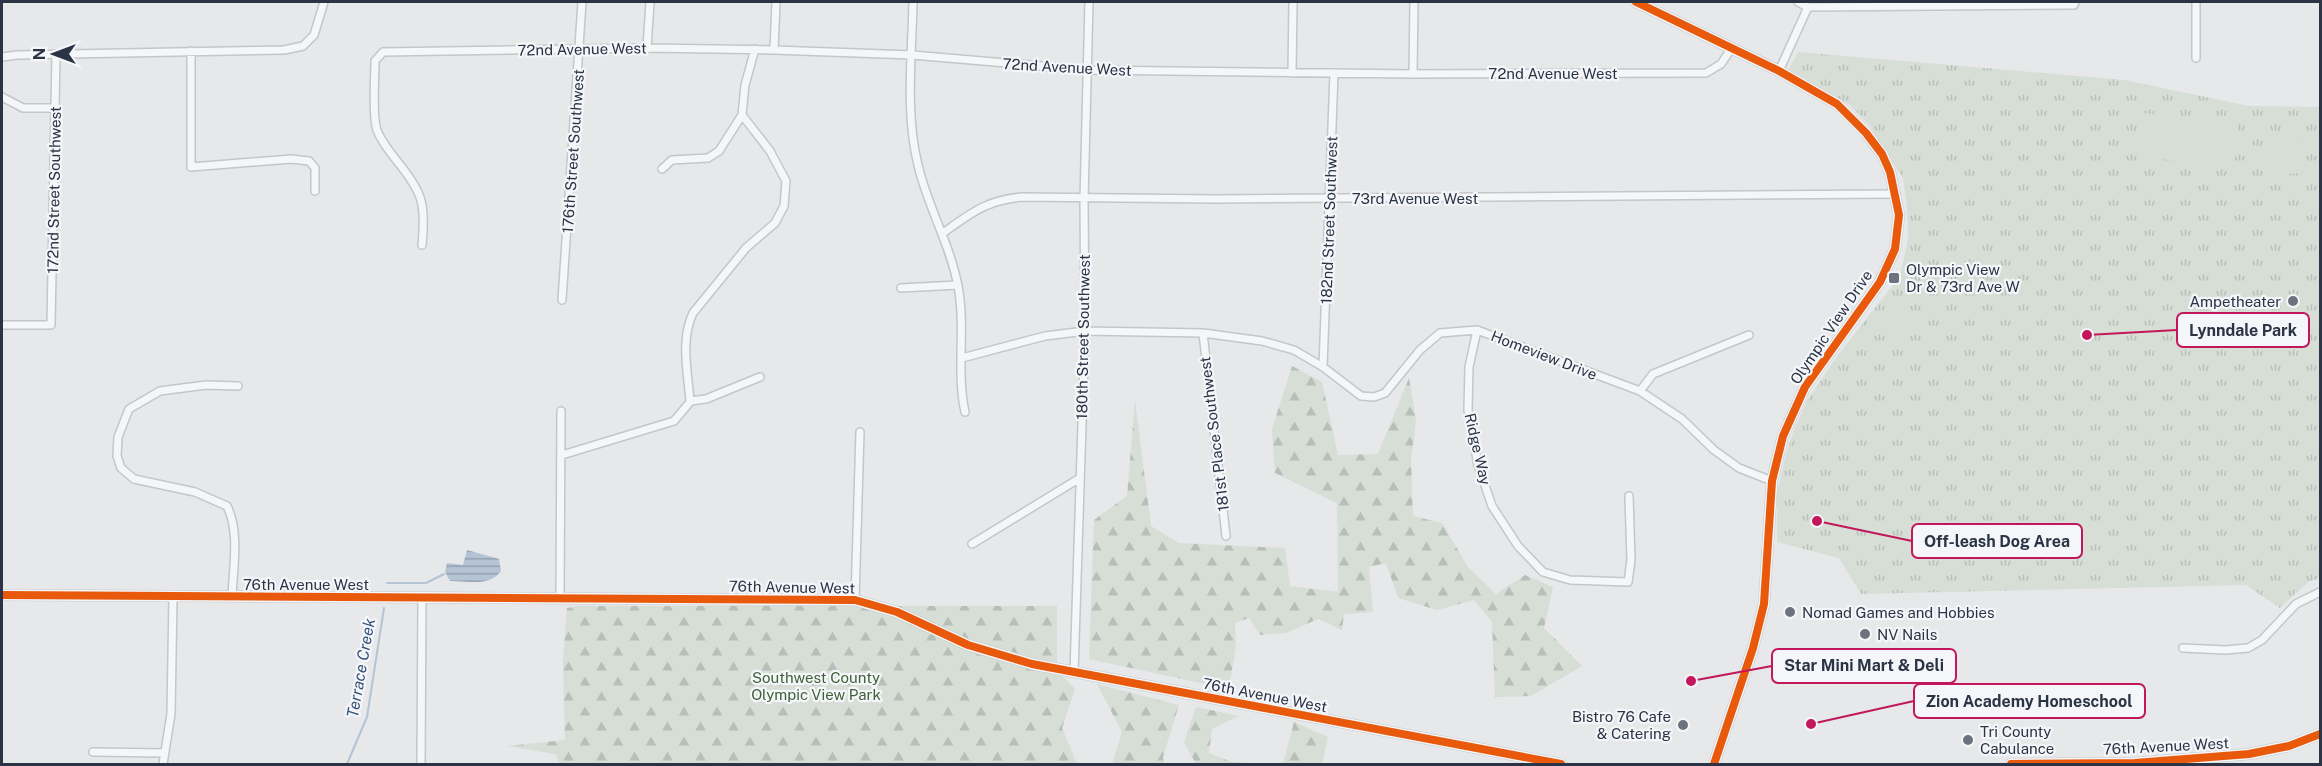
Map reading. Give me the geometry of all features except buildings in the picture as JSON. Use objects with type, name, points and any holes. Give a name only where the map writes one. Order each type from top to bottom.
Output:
[{"type":"street","points":[[2,57],[284,50],[303,46],[314,35],[324,2]]},
{"type":"street","name":"176th Street Southwest","points":[[562,300],[582,2]]},
{"type":"street","points":[[647,48],[650,2]]},
{"type":"street","points":[[774,50],[776,2]]},
{"type":"street","points":[[913,2],[912,129],[918,166],[943,233],[958,285],[963,323],[961,394],[965,412]]},
{"type":"street","name":"180th Street Southwest","points":[[1074,673],[1085,331],[1084,199],[1089,2]]},
{"type":"street","points":[[1292,73],[1293,2]]},
{"type":"street","points":[[1413,74],[1414,2]]},
{"type":"street","name":"Olympic View Drive","points":[[1636,2],[1779,71],[1837,104],[1866,133],[1882,154],[1896,194],[1899,214],[1898,232],[1889,264],[1880,282],[1805,387],[1783,436],[1772,482],[1764,604],[1753,648],[1714,765]]},
{"type":"street","points":[[1798,2],[1808,7],[2075,3]]},
{"type":"street","points":[[2196,2],[2196,58]]},
{"type":"street","points":[[1779,71],[1808,7]]},
{"type":"street","name":"72nd Avenue West","points":[[422,245],[425,216],[421,198],[412,180],[384,145],[375,127],[375,61],[383,52],[393,50],[647,48],[774,50],[912,56],[1088,70],[1413,74],[1706,73],[1721,64],[1731,49]]},
{"type":"street","points":[[662,169],[672,160],[708,158],[719,151],[742,115],[746,85],[756,50]]},
{"type":"street","points":[[191,51],[191,167],[291,159],[309,161],[315,168],[315,191]]},
{"type":"street","name":"172nd Street Southwest","points":[[2,325],[51,325],[56,54]]},
{"type":"street","name":"182nd Street Southwest","points":[[1323,367],[1334,72]]},
{"type":"street","points":[[2,97],[23,108],[55,108]]},
{"type":"street","points":[[562,455],[674,421],[690,401],[686,341],[690,318],[746,248],[775,223],[784,206],[786,181],[770,151],[742,115]]},
{"type":"street","name":"73rd Avenue West","points":[[943,233],[981,206],[1002,199],[1022,197],[1330,199],[1896,194]]},
{"type":"street","points":[[901,288],[958,285]]},
{"type":"street","name":"Homeview Drive","points":[[962,358],[1045,336],[1085,331],[1203,333],[1262,342],[1294,350],[1323,367],[1361,396],[1374,397],[1385,393],[1420,350],[1440,333],[1477,330],[1640,391],[1682,419],[1714,450],[1738,468],[1772,482]]},
{"type":"street","name":"Ridge Way","points":[[1477,330],[1469,367],[1468,410],[1478,465],[1492,506],[1518,546],[1543,573],[1570,580],[1628,582],[1631,560],[1629,496]]},
{"type":"street","name":"181st Place Southwest","points":[[1203,333],[1226,536]]},
{"type":"street","points":[[1640,391],[1653,374],[1749,335]]},
{"type":"street","points":[[690,401],[706,399],[760,377]]},
{"type":"street","points":[[232,597],[234,529],[232,516],[227,506],[195,492],[134,479],[121,468],[117,456],[118,437],[129,409],[160,391],[206,385],[238,386]]},
{"type":"street","points":[[560,599],[561,411]]},
{"type":"street","points":[[855,600],[860,432]]},
{"type":"street","points":[[972,544],[1080,478]]},
{"type":"street","points":[[2183,648],[2225,650],[2248,648],[2262,640],[2296,604],[2320,592]]},
{"type":"street","name":"76th Avenue West","points":[[2,595],[855,600],[897,612],[950,638],[979,649],[1032,664],[1562,765]]},
{"type":"street","points":[[163,765],[163,753],[171,714],[173,597]]},
{"type":"street","points":[[422,598],[422,765]]},
{"type":"street","name":"76th Avenue West","points":[[2011,765],[2135,763],[2249,754],[2289,747],[2320,734]]},
{"type":"street","points":[[93,752],[163,753]]},
{"type":"green space","points":[[1798,52],[2124,80],[2249,106],[2320,107],[2320,578],[2308,582],[2280,608],[2246,585],[1861,594],[1839,558],[1777,542],[1777,493],[1795,427],[1808,399],[1838,355],[1900,276],[1908,239],[1903,178],[1870,126],[1851,106],[1789,69]]},
{"type":"green space","points":[[2144,113],[2238,124],[2234,168],[2138,156]]},
{"type":"green space","points":[[2298,131],[2298,151],[2266,151],[2266,133]]},
{"type":"green space","points":[[2300,153],[2301,173],[2267,175],[2266,154]]},
{"type":"green space","points":[[1905,288],[1928,292],[1927,302],[1903,299]]},
{"type":"green space","points":[[1895,303],[1905,304],[1904,308],[1912,313],[1908,334],[1893,332],[1886,337],[1883,336],[1877,323],[1884,319],[1890,306],[1894,307]]},
{"type":"green space","points":[[1292,366],[1322,382],[1338,455],[1378,454],[1409,378],[1416,421],[1411,459],[1413,516],[1442,523],[1468,567],[1496,594],[1525,575],[1553,587],[1544,628],[1582,666],[1531,696],[1495,697],[1492,622],[1474,600],[1437,610],[1398,598],[1386,563],[1369,567],[1373,612],[1344,614],[1342,630],[1318,619],[1286,633],[1260,635],[1249,618],[1235,623],[1236,646],[1229,689],[1089,659],[1094,520],[1127,496],[1135,400],[1151,526],[1179,543],[1285,548],[1290,586],[1338,592],[1337,503],[1275,473],[1272,429]]},
{"type":"green space","name":"Southwest County Olympic View Park","points":[[578,606],[1057,606],[1057,671],[1075,689],[1062,728],[1077,764],[560,764],[555,754],[507,746],[565,740],[563,660],[567,608]]},
{"type":"green space","points":[[1097,684],[1179,705],[1163,757],[1164,764],[1112,764],[1122,732]]},
{"type":"green space","points":[[1196,707],[1239,716],[1212,729],[1209,753],[1229,761],[1257,764],[1196,764],[1184,742]]},
{"type":"green space","points":[[1294,722],[1328,737],[1322,764],[1283,764]]},
{"type":"water","points":[[467,550],[499,559],[501,571],[485,581],[450,581],[445,572],[447,563],[463,565]]},
{"type":"waterway","name":"Terrace Creek","points":[[387,583],[426,583],[444,574]]},
{"type":"waterway","name":"Terrace Creek","points":[[347,764],[367,717],[384,608]]},
{"type":"cycle path","points":[[1636,2],[1779,71],[1837,104],[1866,133],[1882,154],[1890,172],[1899,215],[1895,249],[1880,282],[1805,387],[1783,436],[1772,481],[1764,604],[1753,648],[1714,764]]},
{"type":"cycle path","points":[[2,595],[855,600],[897,612],[968,645],[1032,664],[1561,764]]},
{"type":"cycle path","points":[[2011,764],[2135,763],[2249,754],[2289,746],[2320,734]]},
{"type":"place","name":"Olympic View Dr & 73rd Ave W","points":[[1894,278]]},
{"type":"place","name":"Ampetheater","points":[[2293,301]]},
{"type":"place","name":"Lynndale Park","points":[[2087,335]]},
{"type":"place","name":"Off-leash Dog Area","points":[[1817,521]]},
{"type":"place","name":"Nomad Games and Hobbies","points":[[1790,612]]},
{"type":"place","name":"NV Nails","points":[[1865,634]]},
{"type":"place","name":"Star Mini Mart & Deli","points":[[1691,681]]},
{"type":"place","name":"Zion Academy Homeschool","points":[[1811,724]]},
{"type":"place","name":"Bistro 76 Cafe & Catering","points":[[1683,725]]},
{"type":"place","name":"Tri County Cabulance","points":[[1968,740]]}]
